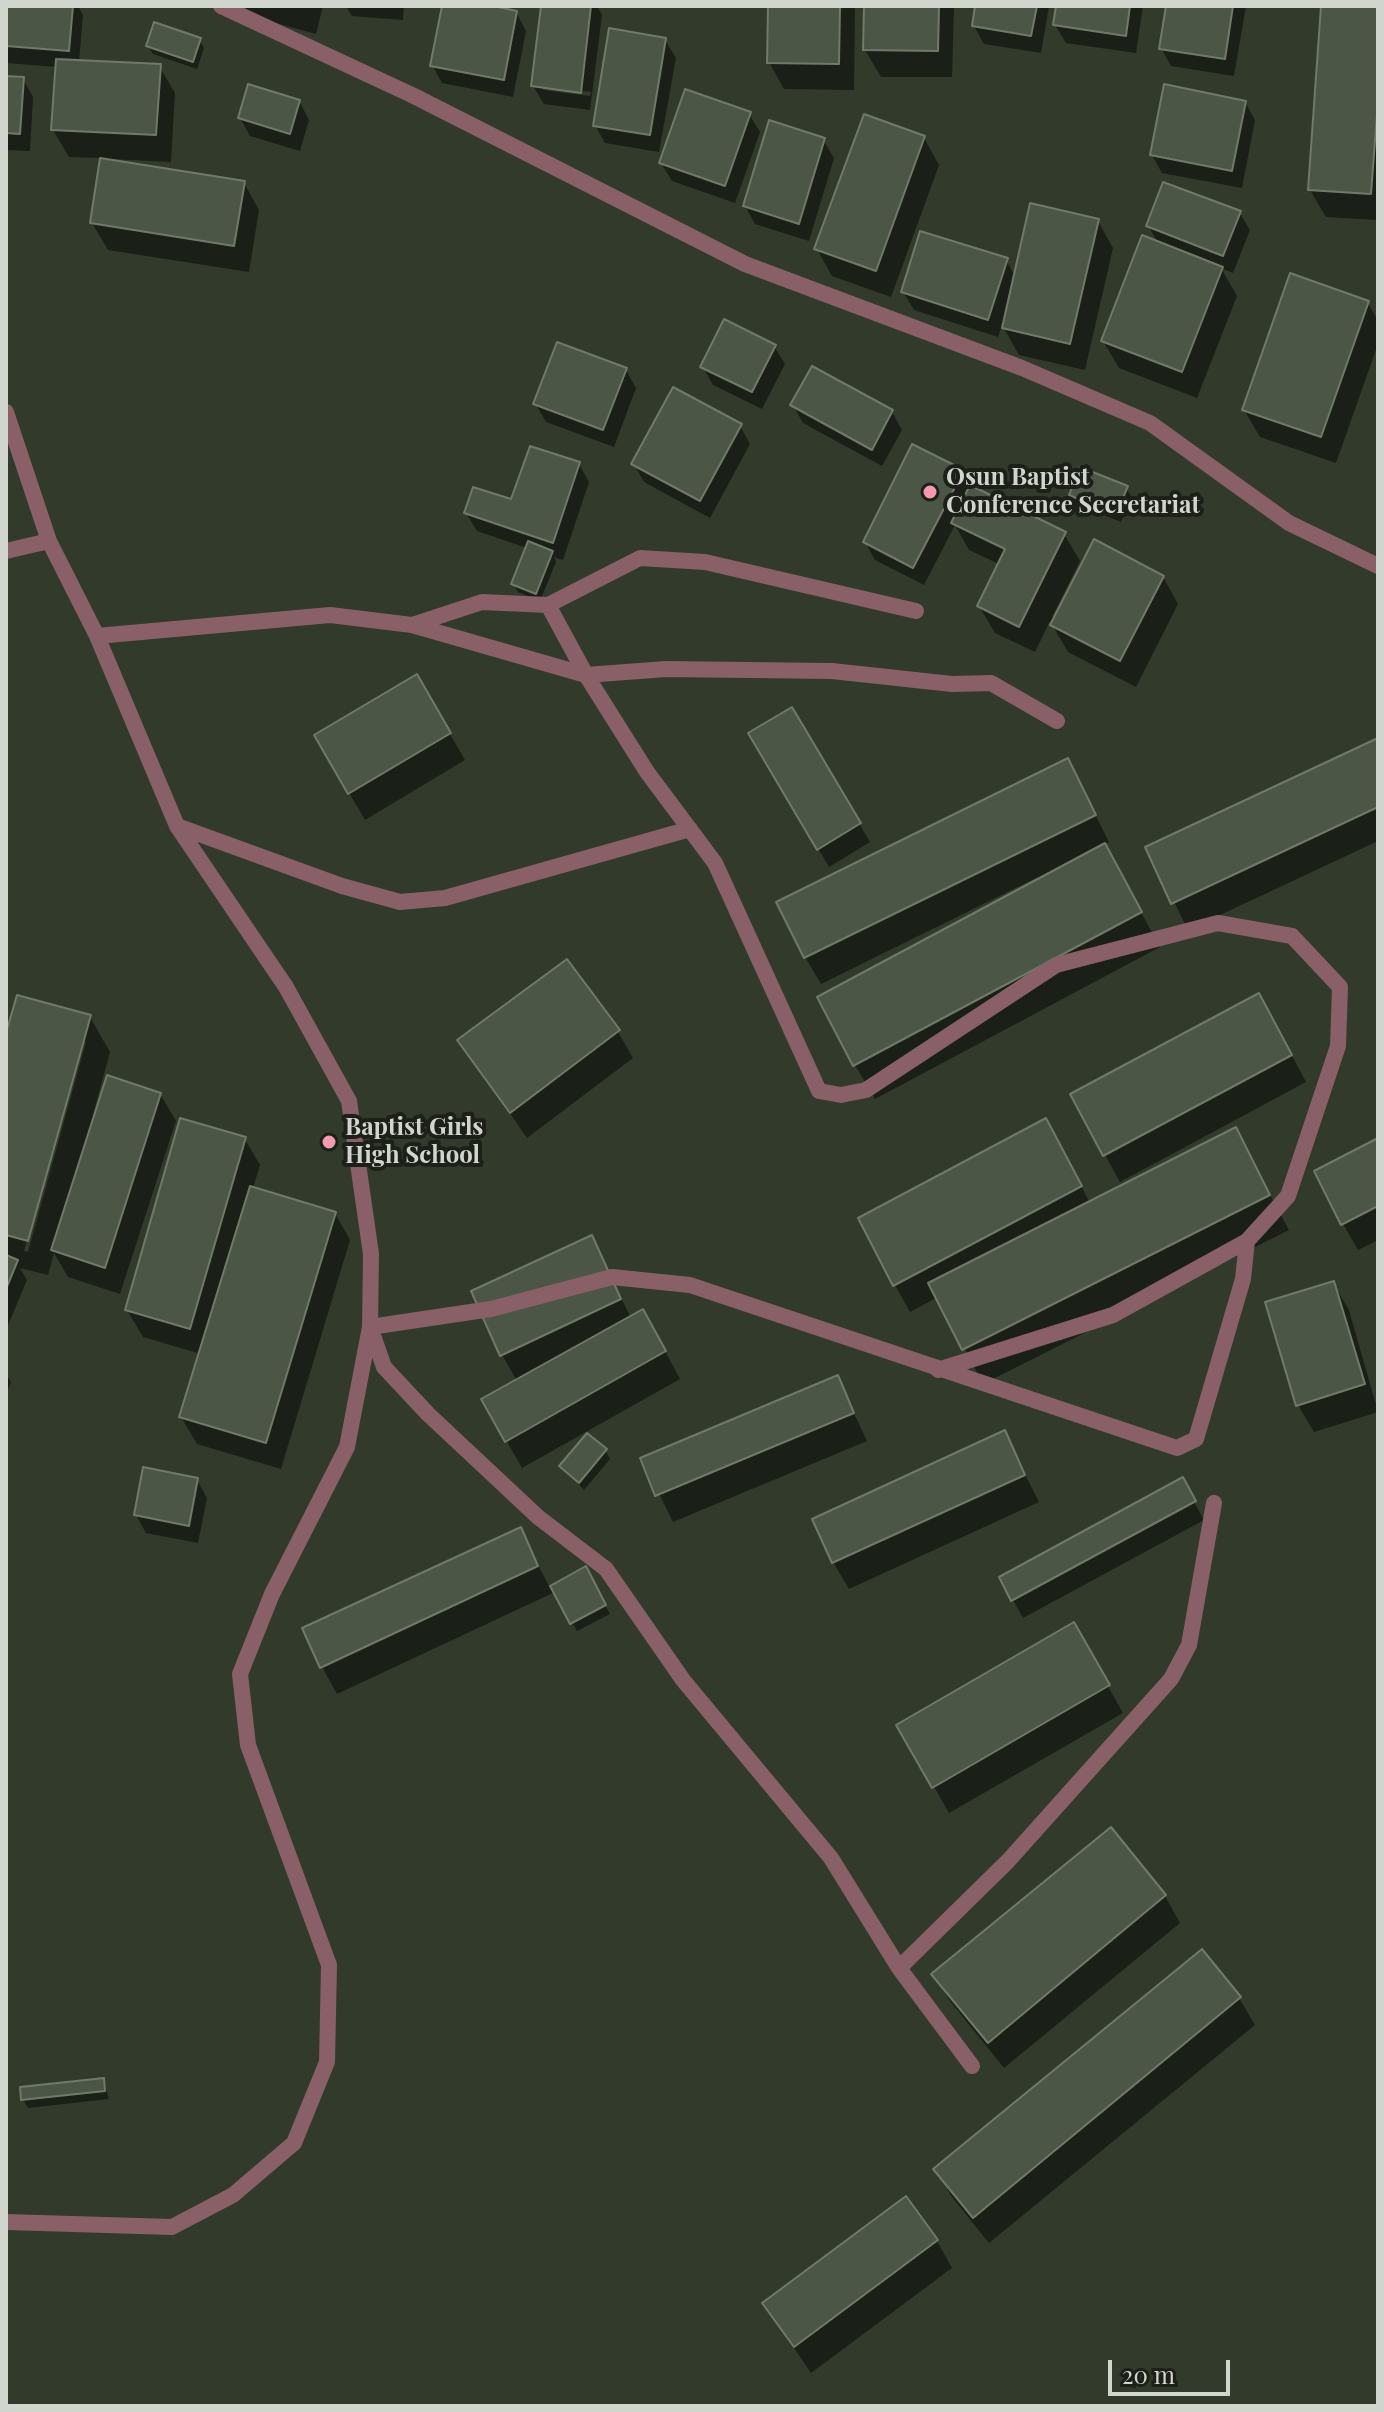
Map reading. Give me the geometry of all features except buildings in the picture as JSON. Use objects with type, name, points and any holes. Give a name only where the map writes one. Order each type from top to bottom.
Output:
[{"type":"street","points":[[221,6],[414,96],[745,264],[1022,368],[1150,423],[1289,523],[1378,566]]},
{"type":"street","points":[[6,412],[49,541],[97,636],[177,826],[286,987],[349,1101],[371,1254],[370,1327],[347,1447],[272,1594],[240,1674],[248,1745],[329,1965],[327,2062],[294,2143],[233,2195],[172,2227],[6,2222]]},
{"type":"street","points":[[6,551],[49,541]]},
{"type":"street","points":[[412,625],[482,602],[548,605],[640,558],[705,562],[916,611]]},
{"type":"street","points":[[548,605],[586,675],[647,772],[715,863],[819,1091],[841,1095],[866,1090],[1056,965],[1218,923],[1292,936],[1340,987],[1338,1046],[1288,1196],[1247,1241],[1113,1315],[936,1370]]},
{"type":"street","points":[[97,636],[330,615],[412,625],[586,675],[666,669],[802,671],[952,684],[991,683],[1057,721]]},
{"type":"street","points":[[177,826],[342,886],[400,902],[445,898],[690,829]]},
{"type":"street","points":[[370,1327],[491,1309],[612,1277],[690,1285],[936,1370],[1177,1448],[1187,1446],[1196,1439],[1243,1279],[1247,1241]]},
{"type":"street","points":[[370,1327],[384,1367],[428,1414],[538,1517],[606,1569],[683,1680],[831,1858],[899,1968],[972,2066]]},
{"type":"street","points":[[899,1968],[1008,1861],[1182,1663],[1189,1645],[1214,1503]]},
{"type":"place","name":"Osun Baptist Conference Secretariat","points":[[930,492]]},
{"type":"place","name":"Baptist Girls High School","points":[[329,1142]]}]
